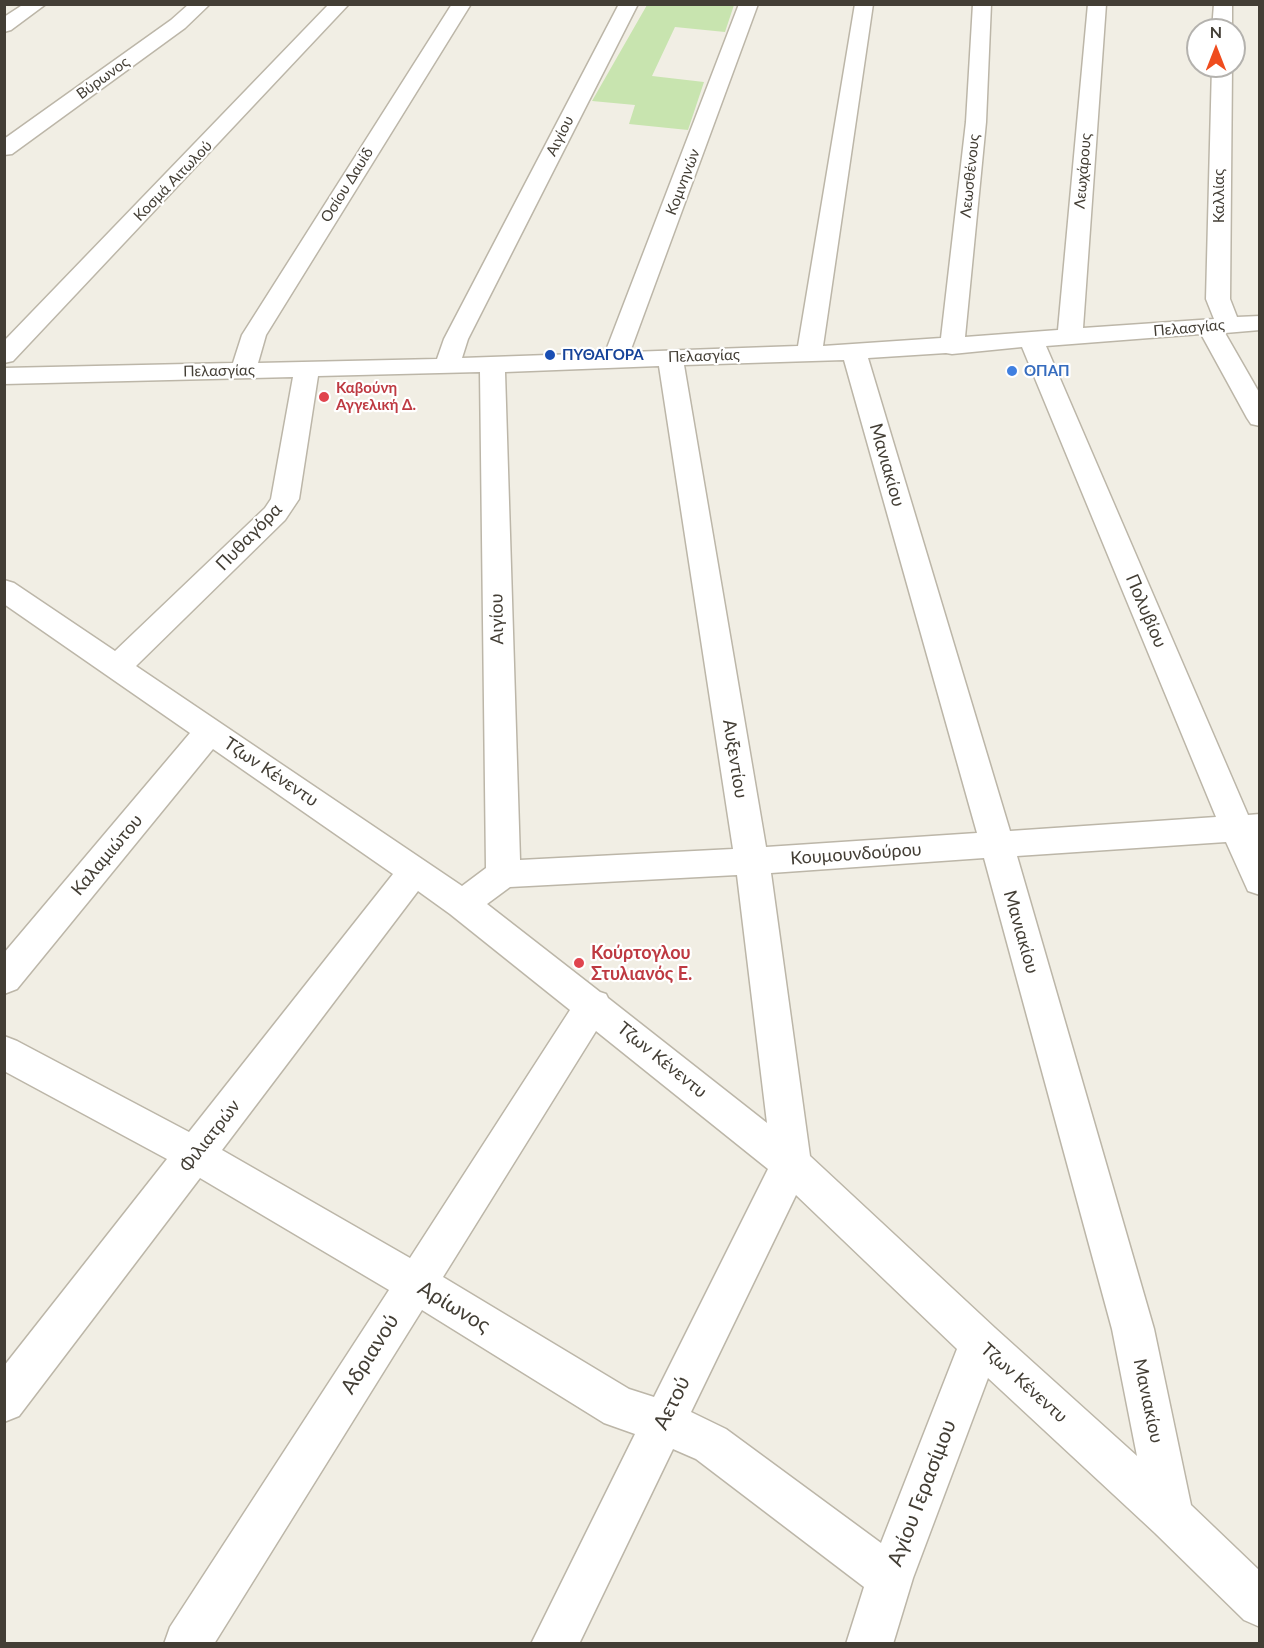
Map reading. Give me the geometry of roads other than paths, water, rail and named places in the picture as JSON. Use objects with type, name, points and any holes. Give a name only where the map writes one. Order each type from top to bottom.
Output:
[{"type":"street","points":[[4,26],[37,4]]},
{"type":"street","name":"Βύρωνος","points":[[4,149],[178,24],[201,4]]},
{"type":"street","name":"Κοσμά Αιτωλού","points":[[4,356],[340,4]]},
{"type":"street","name":"Οσίου Δαυίδ","points":[[243,371],[254,335],[462,4]]},
{"type":"street","name":"Αιγίου","points":[[447,366],[456,339],[629,4]]},
{"type":"street","name":"Κομνηνών","points":[[615,359],[749,4]]},
{"type":"street","points":[[808,353],[848,117],[864,4]]},
{"type":"street","name":"Λεωσθένους","points":[[952,347],[976,122],[982,4]]},
{"type":"street","name":"Λεωχάρους","points":[[1070,338],[1097,4]]},
{"type":"street","name":"Καλλίας","points":[[1221,78],[1218,325],[1260,418]]},
{"type":"street","name":"Πελασγίας","points":[[4,376],[447,366],[854,352],[952,347],[1260,323]]},
{"type":"street","name":"Πολυβίου","points":[[1032,341],[1249,827],[1260,882]]},
{"type":"street","name":"Μανιακίου","points":[[854,352],[997,844],[1133,1329],[1171,1517]]},
{"type":"street","name":"Αυξεντίου","points":[[670,357],[752,861],[783,1080],[791,1164]]},
{"type":"street","name":"Αιγίου","points":[[492,364],[503,874]]},
{"type":"street","name":"Πυθαγόρα","points":[[118,666],[276,514],[285,499],[307,369]]},
{"type":"street","name":"Τζων Κένεντυ","points":[[4,590],[462,904],[593,1005],[791,1164],[980,1343],[1171,1517],[1260,1604]]},
{"type":"street","name":"Καλαμιώτου","points":[[4,979],[210,731]]},
{"type":"street","name":"Κουμουνδούρου","points":[[503,874],[752,861],[1249,827]]},
{"type":"street","name":"Φιλιατρών","points":[[4,1401],[415,870]]},
{"type":"street","points":[[462,904],[503,874]]},
{"type":"street","name":"Αδριανού","points":[[187,1644],[593,1005]]},
{"type":"street","name":"Αρίωνος","points":[[4,1052],[196,1155],[415,1283],[619,1408],[663,1421],[711,1444],[890,1578]]},
{"type":"street","name":"Αετού","points":[[554,1644],[791,1164]]},
{"type":"street","name":"Αγίου Γερασίμου","points":[[869,1644],[890,1578],[980,1343]]},
{"type":"place","name":"ΠΥΘΑΓΟΡΑ","points":[[550,355]]},
{"type":"place","name":"ΟΠΑΠ","points":[[1012,371]]},
{"type":"place","name":"Καβούνη Αγγελική Δ.","points":[[324,397]]},
{"type":"place","name":"Κούρτογλου Στυλιανός Ε.","points":[[579,963]]}]
